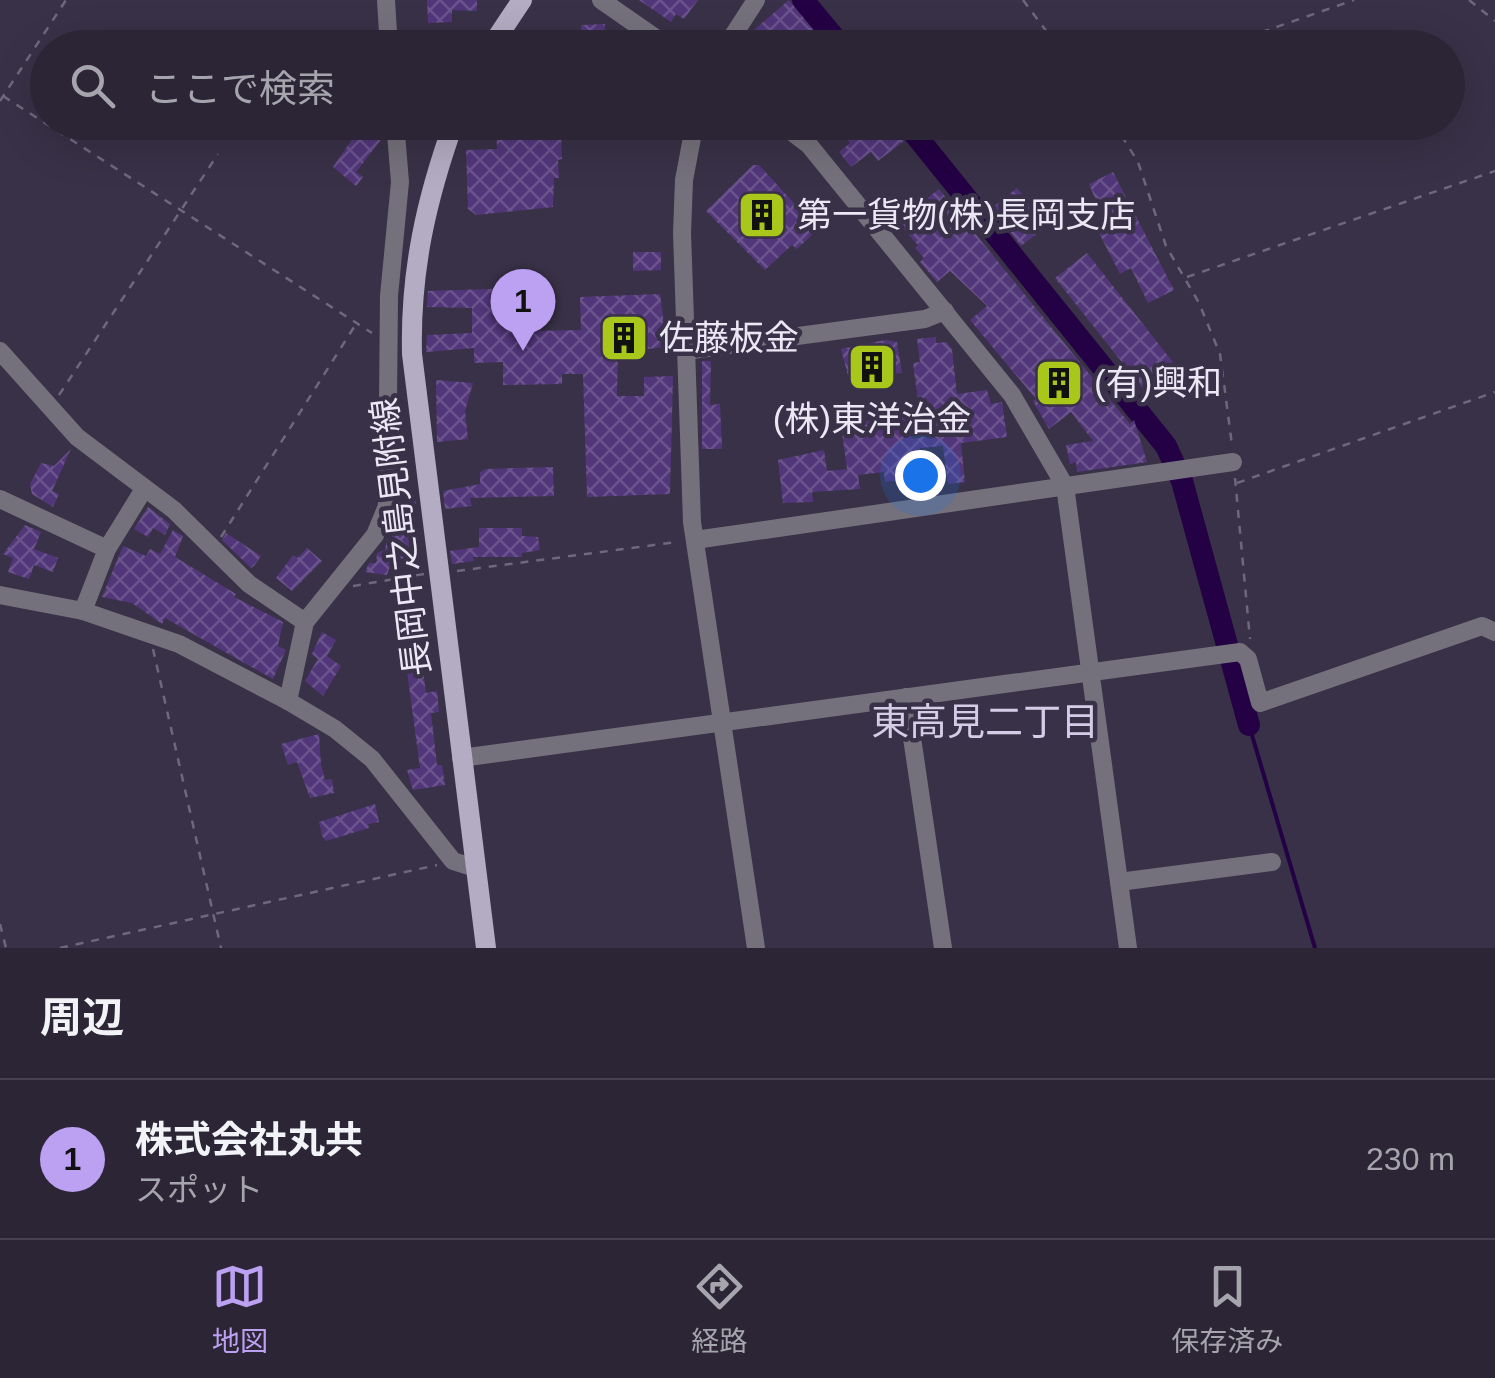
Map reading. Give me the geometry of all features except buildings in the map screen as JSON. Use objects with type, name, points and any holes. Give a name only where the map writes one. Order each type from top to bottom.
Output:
[{"type":"main road","points":[[502,30],[522,0]]},
{"type":"main road","name":"長岡中之島見附線","points":[[448,140],[426,206],[411,315],[418,418],[486,948]]},
{"type":"street","points":[[386,0],[388,30]]},
{"type":"street","points":[[601,0],[644,30]]},
{"type":"street","points":[[736,30],[756,0]]},
{"type":"street","points":[[288,702],[305,622],[374,534],[387,506],[388,342],[398,194],[396,140]]},
{"type":"street","points":[[692,140],[682,234],[695,540],[756,948]]},
{"type":"street","points":[[803,140],[1012,395],[1065,486],[1128,948]]},
{"type":"street","points":[[398,194],[426,206]]},
{"type":"street","points":[[685,351],[925,319],[945,311]]},
{"type":"street","points":[[0,351],[49,411],[106,462],[174,510],[249,584],[305,622]]},
{"type":"street","points":[[695,540],[1234,462]]},
{"type":"street","points":[[82,611],[107,549],[144,489]]},
{"type":"street","points":[[0,499],[107,549]]},
{"type":"street","points":[[0,595],[82,611],[150,633],[215,660],[335,729],[372,760],[454,861],[474,868]]},
{"type":"street","points":[[460,758],[1240,652],[1248,659],[1260,702],[1482,626],[1495,632]]},
{"type":"street","points":[[906,697],[943,948]]},
{"type":"street","points":[[1119,882],[1272,862]]},
{"type":"path","points":[[47,30],[66,0]]},
{"type":"path","points":[[1023,0],[1046,30]]},
{"type":"path","points":[[1268,30],[1354,0]]},
{"type":"path","points":[[1469,0],[1495,21]]},
{"type":"path","points":[[30,56],[2,99],[30,116]]},
{"type":"path","points":[[68,140],[388,342]]},
{"type":"path","points":[[1124,140],[1138,162],[1166,246],[1186,278],[1220,354],[1250,641],[1240,652]]},
{"type":"path","points":[[49,411],[218,154]]},
{"type":"path","points":[[1186,278],[1495,171]]},
{"type":"path","points":[[212,551],[356,324]]},
{"type":"path","points":[[1235,483],[1495,392]]},
{"type":"path","points":[[338,582],[346,587],[695,540]]},
{"type":"path","points":[[150,633],[221,948]]},
{"type":"path","points":[[60,948],[454,861]]},
{"type":"path","points":[[0,924],[6,948]]},
{"type":"waterway","points":[[803,0],[828,30]]},
{"type":"waterway","points":[[920,140],[1166,446],[1182,481],[1249,725]]},
{"type":"waterway","points":[[1249,725],[1315,948]]},
{"type":"place","name":"第一貨物(株)長岡支店","points":[[762,215]]},
{"type":"place","name":"佐藤板金","points":[[624,338]]},
{"type":"place","name":"株式会社丸共","points":[[523,351]]},
{"type":"place","name":"(株)東洋治金","points":[[872,367]]},
{"type":"place","name":"(有)興和","points":[[1059,383]]},
{"type":"district","name":"東高見二丁目","points":[[985,722]]}]
